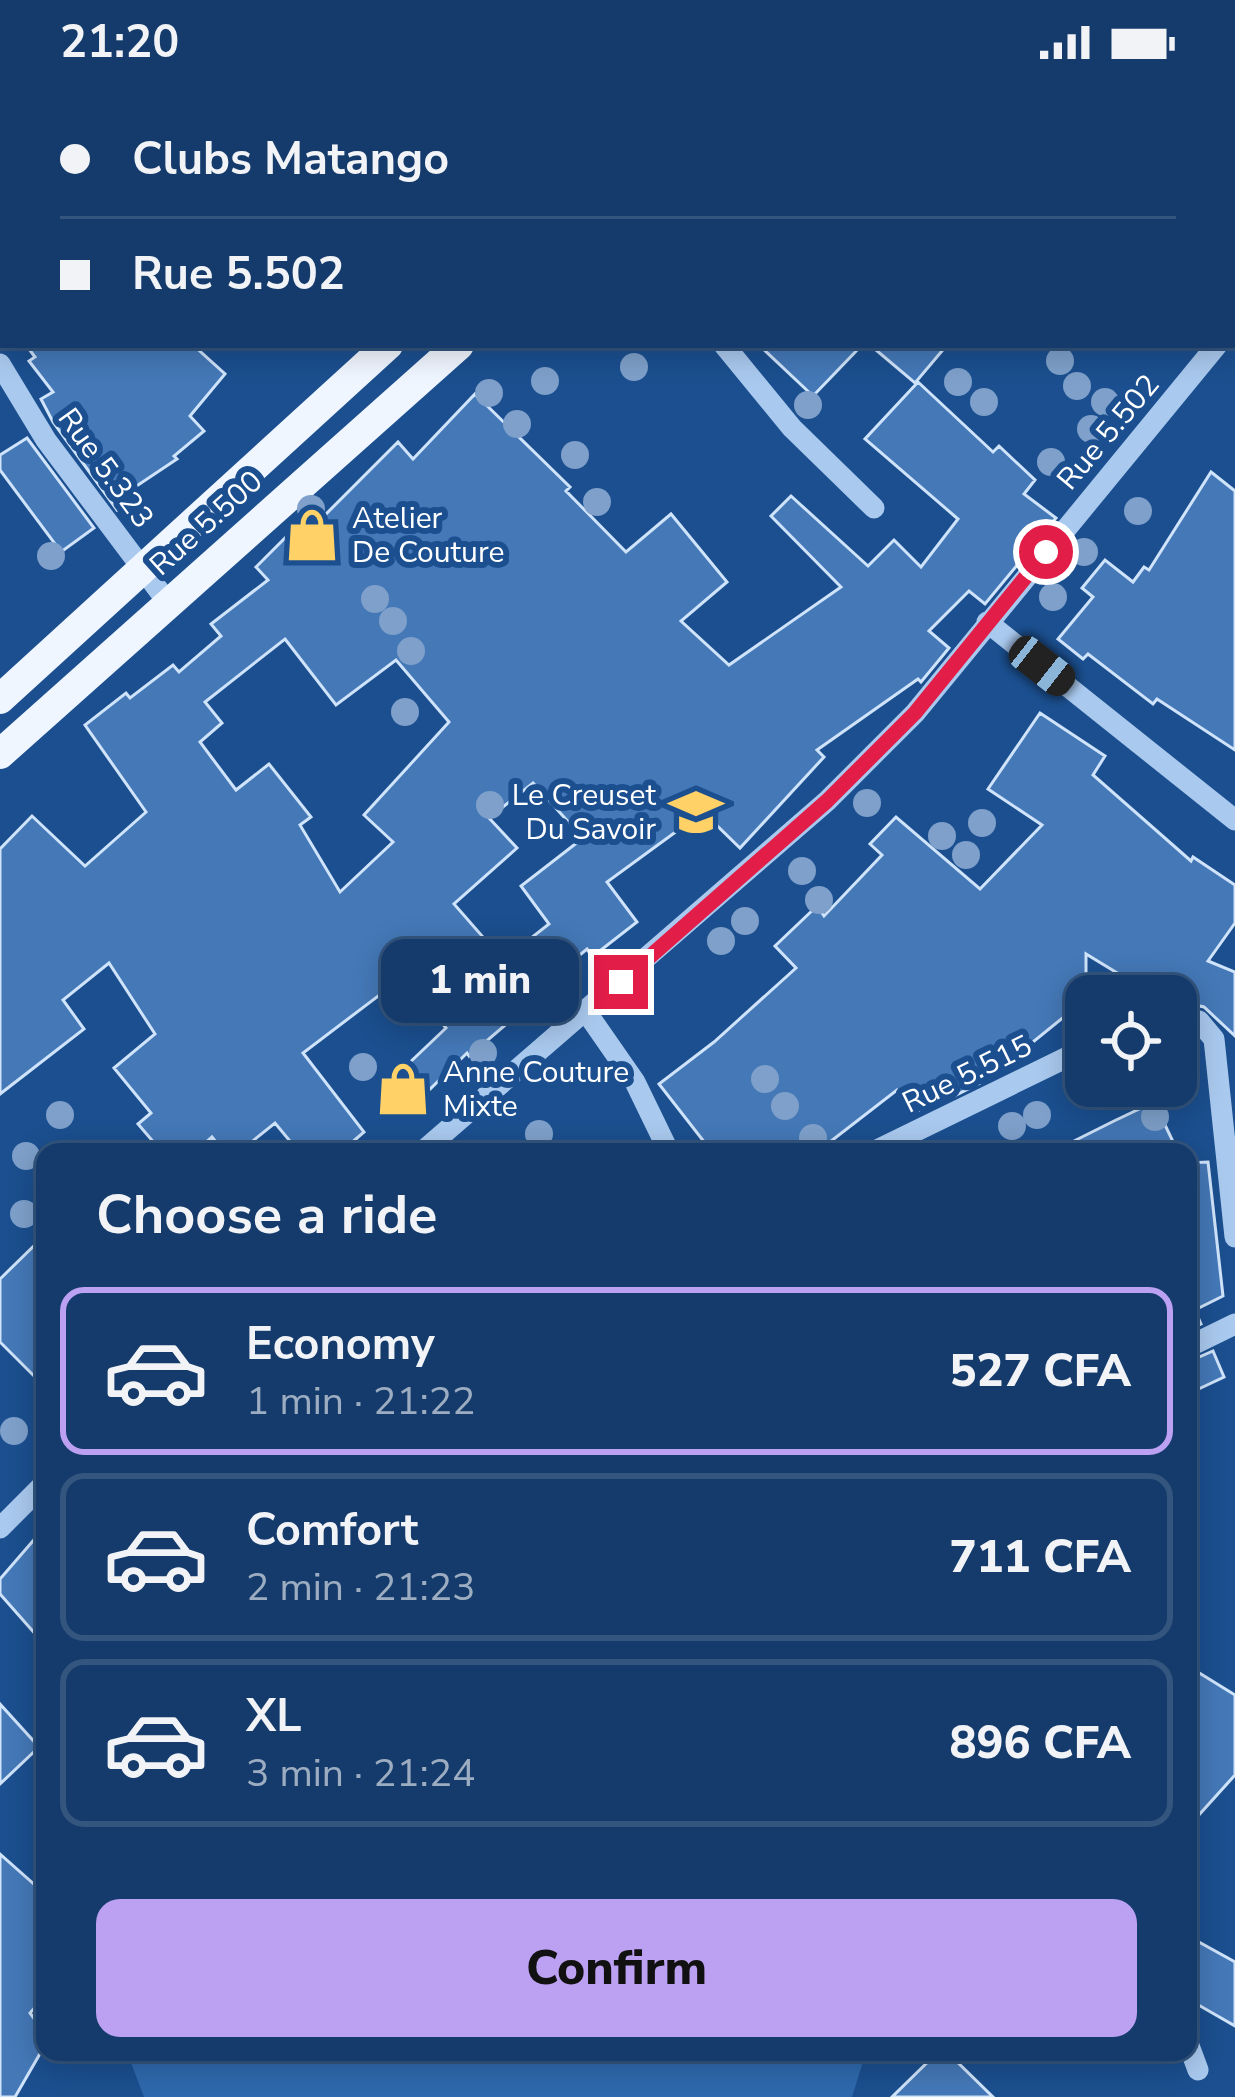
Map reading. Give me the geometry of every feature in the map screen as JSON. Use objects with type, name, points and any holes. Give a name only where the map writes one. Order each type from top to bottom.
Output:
[{"type":"main road","name":"Rue 5.500","points":[[0,699],[385,348]]},
{"type":"main road","name":"Rue 5.500","points":[[0,754],[456,348]]},
{"type":"street","points":[[726,348],[792,428],[874,508]]},
{"type":"street","name":"Rue 5.502","points":[[433,1143],[827,801],[915,713],[1215,348]]},
{"type":"street","name":"Rue 5.323","points":[[0,364],[46,440],[169,604]]},
{"type":"street","points":[[987,622],[1235,820]]},
{"type":"street","points":[[586,1012],[635,1082],[666,1143]]},
{"type":"street","points":[[1197,1021],[1214,1039],[1235,1237]]},
{"type":"street","name":"Rue 5.515","points":[[891,1143],[1065,1058]]},
{"type":"street","points":[[1197,1343],[1235,1324]]},
{"type":"street","points":[[0,1528],[36,1492]]},
{"type":"street","points":[[1195,2061],[1198,2070]]},
{"type":"shaded area","points":[[130,2061],[863,2061],[852,2097],[144,2097]]},
{"type":"building","points":[[28,348],[196,348],[225,374],[190,416],[204,431],[174,456],[177,459],[132,489],[136,494],[117,510],[53,422],[41,399],[53,392],[29,361],[35,357]]},
{"type":"building","points":[[762,348],[859,348],[813,396]]},
{"type":"building","points":[[874,348],[944,348],[915,383]]},
{"type":"building","points":[[918,382],[993,452],[999,446],[1035,480],[1024,494],[1056,518],[985,604],[969,591],[929,631],[949,648],[921,682],[918,679],[817,750],[824,757],[740,848],[703,812],[607,882],[637,922],[592,957],[587,949],[428,1091],[405,1067],[446,1028],[406,981],[397,988],[394,984],[303,1053],[364,1132],[351,1143],[292,1143],[275,1123],[250,1143],[217,1143],[212,1137],[205,1143],[154,1143],[138,1124],[151,1113],[114,1068],[155,1034],[109,963],[63,1000],[84,1029],[0,1094],[0,849],[32,816],[85,866],[146,812],[85,725],[173,665],[179,672],[221,636],[211,624],[268,580],[256,567],[309,514],[317,523],[398,442],[413,459],[475,394],[570,487],[566,491],[626,552],[671,514],[727,582],[681,621],[729,665],[841,587],[771,516],[791,496],[868,566],[894,540],[921,567],[958,519],[865,439]],"holes":[[[285,639],[336,705],[396,660],[449,722],[364,815],[393,842],[340,892],[300,825],[311,817],[269,764],[236,790],[200,742],[222,723],[205,702]],[[533,783],[583,838],[521,886],[549,924],[503,960],[454,904],[517,848],[489,818]]]},
{"type":"building","points":[[27,438],[94,528],[61,552],[0,470],[0,455]]},
{"type":"building","points":[[1211,472],[1235,491],[1235,750],[1157,699],[1153,704],[1088,654],[1083,659],[1058,639],[1093,597],[1082,588],[1105,560],[1133,582],[1144,567],[1149,570]]},
{"type":"building","points":[[1040,713],[1105,756],[1093,775],[1191,861],[1193,857],[1235,885],[1235,923],[1208,961],[1235,972],[1235,1036],[1197,1006],[1197,975],[1120,975],[1086,954],[1086,975],[1065,975],[1065,1016],[986,1080],[954,1096],[946,1086],[917,1112],[897,1090],[829,1143],[705,1143],[659,1084],[796,968],[775,946],[817,906],[824,916],[882,855],[870,844],[896,817],[980,889],[1042,825],[988,789]]},
{"type":"building","points":[[1143,1107],[1156,1107],[1174,1143],[1070,1143]]},
{"type":"building","points":[[1208,1162],[1223,1296],[1197,1309],[1197,1163]]},
{"type":"building","points":[[36,1244],[36,1378],[0,1342],[0,1279]]},
{"type":"building","points":[[1213,1351],[1224,1377],[1197,1390],[1197,1358]]},
{"type":"building","points":[[36,1537],[36,1635],[0,1594],[0,1579]]},
{"type":"building","points":[[1197,1672],[1235,1695],[1235,1775],[1197,1817]]},
{"type":"building","points":[[0,1704],[36,1744],[36,1750],[0,1784]]},
{"type":"building","points":[[0,1854],[36,1886],[36,2006],[30,2013],[36,2021],[36,2061],[15,2097],[0,2097]]},
{"type":"building","points":[[1197,1941],[1235,1962],[1235,2026],[1197,2004]]},
{"type":"building","points":[[929,2061],[956,2061],[993,2097],[892,2097]]},
{"type":"place","name":"Atelier De Couture","points":[[312,535]]},
{"type":"place","name":"Le Creuset Du Savoir","points":[[696,812]]},
{"type":"place","name":"Anne Couture Mixte","points":[[403,1089]]},
{"type":"route","points":[[621,982],[827,801],[915,713],[1046,552]]}]
